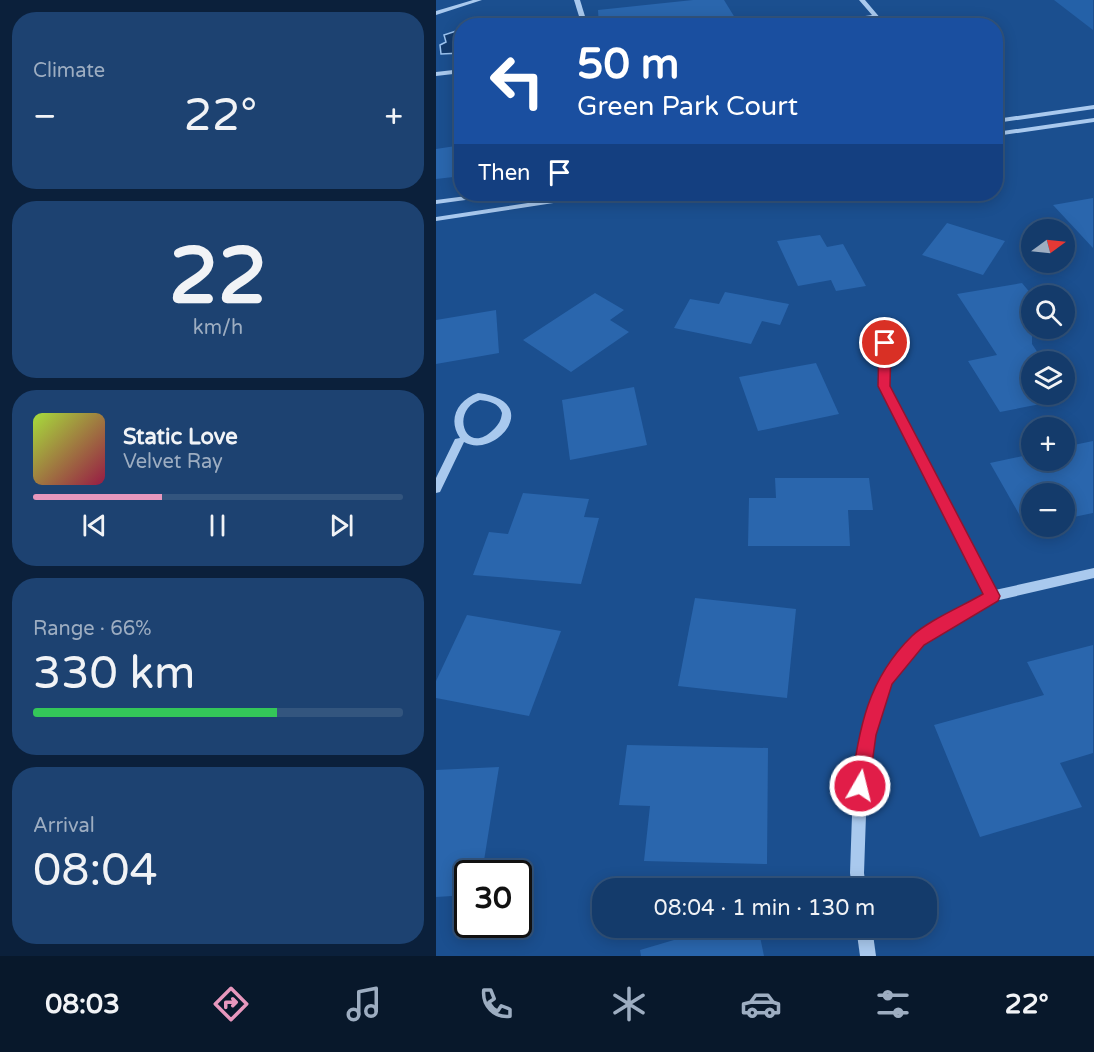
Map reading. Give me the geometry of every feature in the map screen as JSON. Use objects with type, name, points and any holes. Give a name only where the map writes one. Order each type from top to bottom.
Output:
[{"type":"street","points":[[436,13],[479,0]]},
{"type":"street","points":[[577,0],[583,18]]},
{"type":"street","points":[[862,0],[876,16]]},
{"type":"street","points":[[861,18],[876,16]]},
{"type":"street","points":[[436,74],[454,72]]},
{"type":"street","points":[[1003,120],[1093,107]]},
{"type":"street","points":[[1003,133],[1093,120]]},
{"type":"street","points":[[436,202],[454,200]]},
{"type":"street","points":[[436,219],[553,201]]},
{"type":"street","points":[[885,343],[884,386],[992,596]]},
{"type":"street","points":[[436,489],[454,440],[478,441],[496,434],[507,416],[506,408],[500,401],[478,396],[454,405],[446,412]]},
{"type":"street","points":[[859,878],[860,786],[867,735],[885,680],[919,640],[992,596],[1093,573]]},
{"type":"street","points":[[866,938],[868,956]]},
{"type":"shaded area","points":[[1054,0],[1093,0],[1093,30]]},
{"type":"shaded area","points":[[454,32],[454,53],[441,54],[440,45],[446,42],[444,35]]},
{"type":"building","points":[[693,0],[724,0],[735,18],[598,18],[598,10]]},
{"type":"building","points":[[454,146],[454,177],[436,179],[436,149]]},
{"type":"building","points":[[1093,198],[1093,248],[1075,229],[1075,219],[1066,219],[1053,205]]},
{"type":"building","points":[[947,223],[1005,241],[983,275],[922,255]]},
{"type":"building","points":[[820,235],[827,247],[843,244],[866,286],[836,291],[831,280],[798,286],[777,241]]},
{"type":"building","points":[[1022,283],[1024,285],[1021,285],[1021,339],[1032,339],[1032,344],[1037,351],[1021,351],[1021,405],[1036,405],[1000,412],[968,361],[997,355],[957,294]]},
{"type":"building","points":[[725,292],[789,304],[780,325],[762,321],[751,344],[674,328],[690,299],[719,304]]},
{"type":"building","points":[[595,293],[624,310],[610,320],[629,332],[571,372],[523,340]]},
{"type":"building","points":[[496,310],[499,353],[436,364],[436,320]]},
{"type":"building","points":[[816,363],[839,414],[758,431],[739,377]]},
{"type":"building","points":[[634,387],[647,445],[570,460],[562,400]]},
{"type":"building","points":[[1093,441],[1093,513],[1075,517],[1075,483],[1021,483],[1021,517],[990,463],[1021,456],[1021,471],[1075,471],[1075,445]]},
{"type":"building","points":[[775,478],[869,478],[873,510],[848,510],[850,546],[748,546],[749,498],[776,498]]},
{"type":"building","points":[[523,493],[589,499],[584,517],[599,518],[581,584],[473,575],[489,532],[508,534]]},
{"type":"building","points":[[695,598],[796,609],[787,698],[678,686]]},
{"type":"building","points":[[467,615],[561,631],[529,716],[436,698],[436,681]]},
{"type":"building","points":[[1093,645],[1093,753],[1060,763],[1082,807],[980,837],[934,725],[1044,695],[1027,662]]},
{"type":"building","points":[[627,745],[768,748],[767,864],[644,861],[650,806],[619,805]]},
{"type":"building","points":[[499,767],[484,860],[454,860],[454,896],[436,897],[436,770]]},
{"type":"building","points":[[681,938],[760,938],[764,956],[641,956],[640,950]]},
{"type":"route","points":[[860,786],[867,735],[885,680],[919,640],[992,596],[884,386],[885,343]]}]
